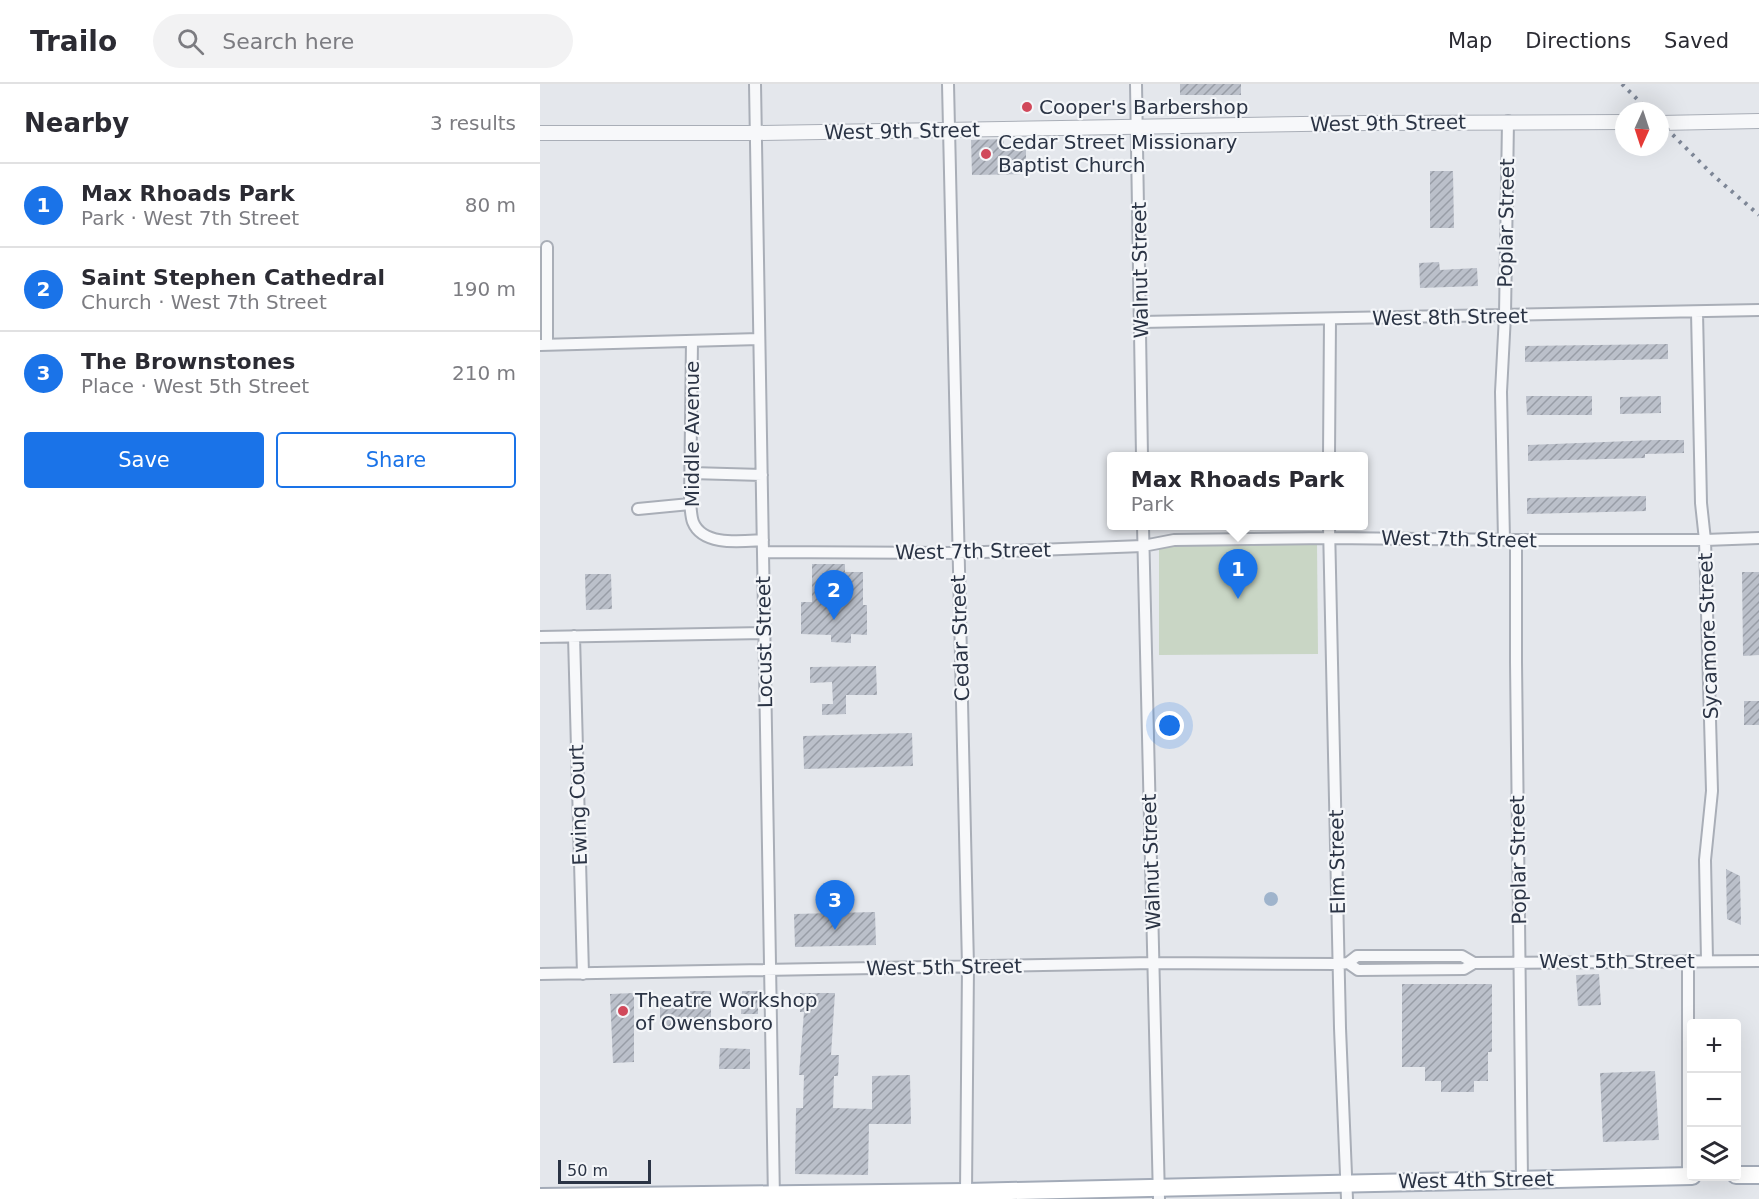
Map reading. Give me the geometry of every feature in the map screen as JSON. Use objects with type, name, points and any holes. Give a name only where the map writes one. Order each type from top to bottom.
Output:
[{"type":"main road","points":[[1741,1175],[1759,1175]]},
{"type":"main road","name":"West 4th Street","points":[[540,1197],[966,1197],[1347,1191],[1522,1179],[1687,1176]]},
{"type":"street","name":"Locust Street","points":[[755,84],[774,1197]]},
{"type":"street","name":"Cedar Street","points":[[948,84],[968,966],[966,1197]]},
{"type":"street","name":"Walnut Street","points":[[1136,84],[1142,452]]},
{"type":"street","name":"West 9th Street","points":[[540,133],[756,133],[1508,121],[1615,122]]},
{"type":"street","name":"Poplar Street","points":[[1503,540],[1501,392],[1505,315],[1508,121]]},
{"type":"street","points":[[1669,123],[1759,121]]},
{"type":"street","points":[[547,247],[544,345],[759,339]]},
{"type":"street","name":"West 8th Street","points":[[1141,322],[1759,310]]},
{"type":"street","name":"Sycamore Street","points":[[1697,312],[1701,504],[1705,540],[1712,791],[1705,860],[1707,960]]},
{"type":"street","points":[[1329,452],[1330,319]]},
{"type":"street","name":"Middle Avenue","points":[[692,341],[690,504],[693,522],[708,537],[763,546]]},
{"type":"street","points":[[691,473],[762,475]]},
{"type":"street","points":[[638,509],[690,504]]},
{"type":"street","name":"Walnut Street","points":[[1143,530],[1159,1193]]},
{"type":"street","name":"Elm Street","points":[[1329,530],[1343,963],[1347,1191]]},
{"type":"street","name":"West 7th Street","points":[[763,546],[957,553],[1143,546],[1174,540],[1329,538],[1705,540],[1759,538]]},
{"type":"street","name":"Poplar Street","points":[[1516,540],[1522,1179]]},
{"type":"street","points":[[540,637],[764,633]]},
{"type":"street","name":"Ewing Court","points":[[574,636],[583,974]]},
{"type":"street","points":[[1688,961],[1690,1127]]},
{"type":"street","name":"West 5th Street","points":[[540,974],[1154,963],[1343,963],[1358,970],[1464,969],[1474,963],[1759,961]]},
{"type":"green space","points":[[1317,543],[1318,654],[1159,655],[1159,544]]},
{"type":"water","points":[[1271,892],[1276,894],[1278,899],[1276,904],[1271,906],[1266,904],[1264,899],[1266,894]]},
{"type":"building","points":[[1180,84],[1241,84],[1241,95],[1180,95]]},
{"type":"building","name":"Cedar Street Missionary Baptist Church","points":[[1004,139],[1004,145],[1026,145],[1026,174],[972,175],[971,140]]},
{"type":"building","points":[[1430,171],[1453,171],[1454,228],[1430,228]]},
{"type":"building","points":[[1439,262],[1440,270],[1477,268],[1478,286],[1420,288],[1419,263]]},
{"type":"building","points":[[1668,344],[1668,359],[1525,362],[1525,346]]},
{"type":"building","points":[[1526,396],[1592,396],[1592,415],[1527,415]]},
{"type":"building","points":[[1661,396],[1661,413],[1620,414],[1620,397]]},
{"type":"building","points":[[1684,440],[1684,453],[1645,454],[1645,458],[1528,461],[1528,445]]},
{"type":"building","points":[[1646,496],[1646,511],[1527,514],[1527,498]]},
{"type":"building","points":[[812,564],[845,564],[845,572],[863,572],[863,605],[867,605],[867,635],[851,634],[851,643],[831,642],[831,635],[801,634],[801,602],[812,602]]},
{"type":"building","points":[[1742,572],[1759,572],[1759,655],[1743,656]]},
{"type":"building","points":[[585,574],[611,574],[612,609],[586,610]]},
{"type":"building","points":[[876,666],[877,695],[846,695],[846,714],[822,715],[822,704],[833,704],[832,682],[810,683],[810,667]]},
{"type":"building","points":[[1744,701],[1759,701],[1759,725],[1744,725]]},
{"type":"building","points":[[912,733],[913,766],[804,769],[803,736]]},
{"type":"building","points":[[1726,869],[1740,876],[1741,925],[1727,919]]},
{"type":"building","points":[[875,912],[876,945],[795,947],[794,914]]},
{"type":"building","points":[[1599,974],[1601,1005],[1578,1006],[1576,975]]},
{"type":"building","points":[[1402,984],[1492,984],[1492,1052],[1488,1052],[1488,1081],[1474,1081],[1474,1092],[1441,1092],[1441,1081],[1425,1081],[1425,1067],[1402,1067]]},
{"type":"building","points":[[689,991],[711,991],[711,1023],[683,1023],[683,1027],[660,1027],[660,1002],[689,1002]]},
{"type":"building","points":[[742,991],[758,991],[758,1014],[741,1014]]},
{"type":"building","points":[[634,993],[634,1062],[613,1063],[610,994]]},
{"type":"building","points":[[800,993],[835,993],[831,1055],[839,1055],[838,1076],[834,1076],[833,1108],[872,1109],[872,1076],[910,1075],[911,1124],[869,1124],[868,1175],[795,1174],[796,1108],[803,1108],[804,1075],[799,1075],[804,1012],[800,1012]]},
{"type":"building","points":[[720,1048],[750,1049],[750,1069],[719,1069]]},
{"type":"building","points":[[1655,1071],[1659,1140],[1603,1142],[1600,1073]]},
{"type":"railway","points":[[1622,84],[1640,102]]},
{"type":"railway","points":[[1669,131],[1714,176],[1759,215]]},
{"type":"place","name":"Cooper's Barbershop","points":[[1027,107]]},
{"type":"place","name":"Cedar Street Missionary Baptist Church","points":[[986,154]]},
{"type":"place","name":"Max Rhoads Park","points":[[1238,599]]},
{"type":"place","name":"Saint Stephen Cathedral","points":[[834,620]]},
{"type":"place","name":"The Brownstones","points":[[835,930]]},
{"type":"place","name":"Theatre Workshop of Owensboro","points":[[623,1011]]}]
